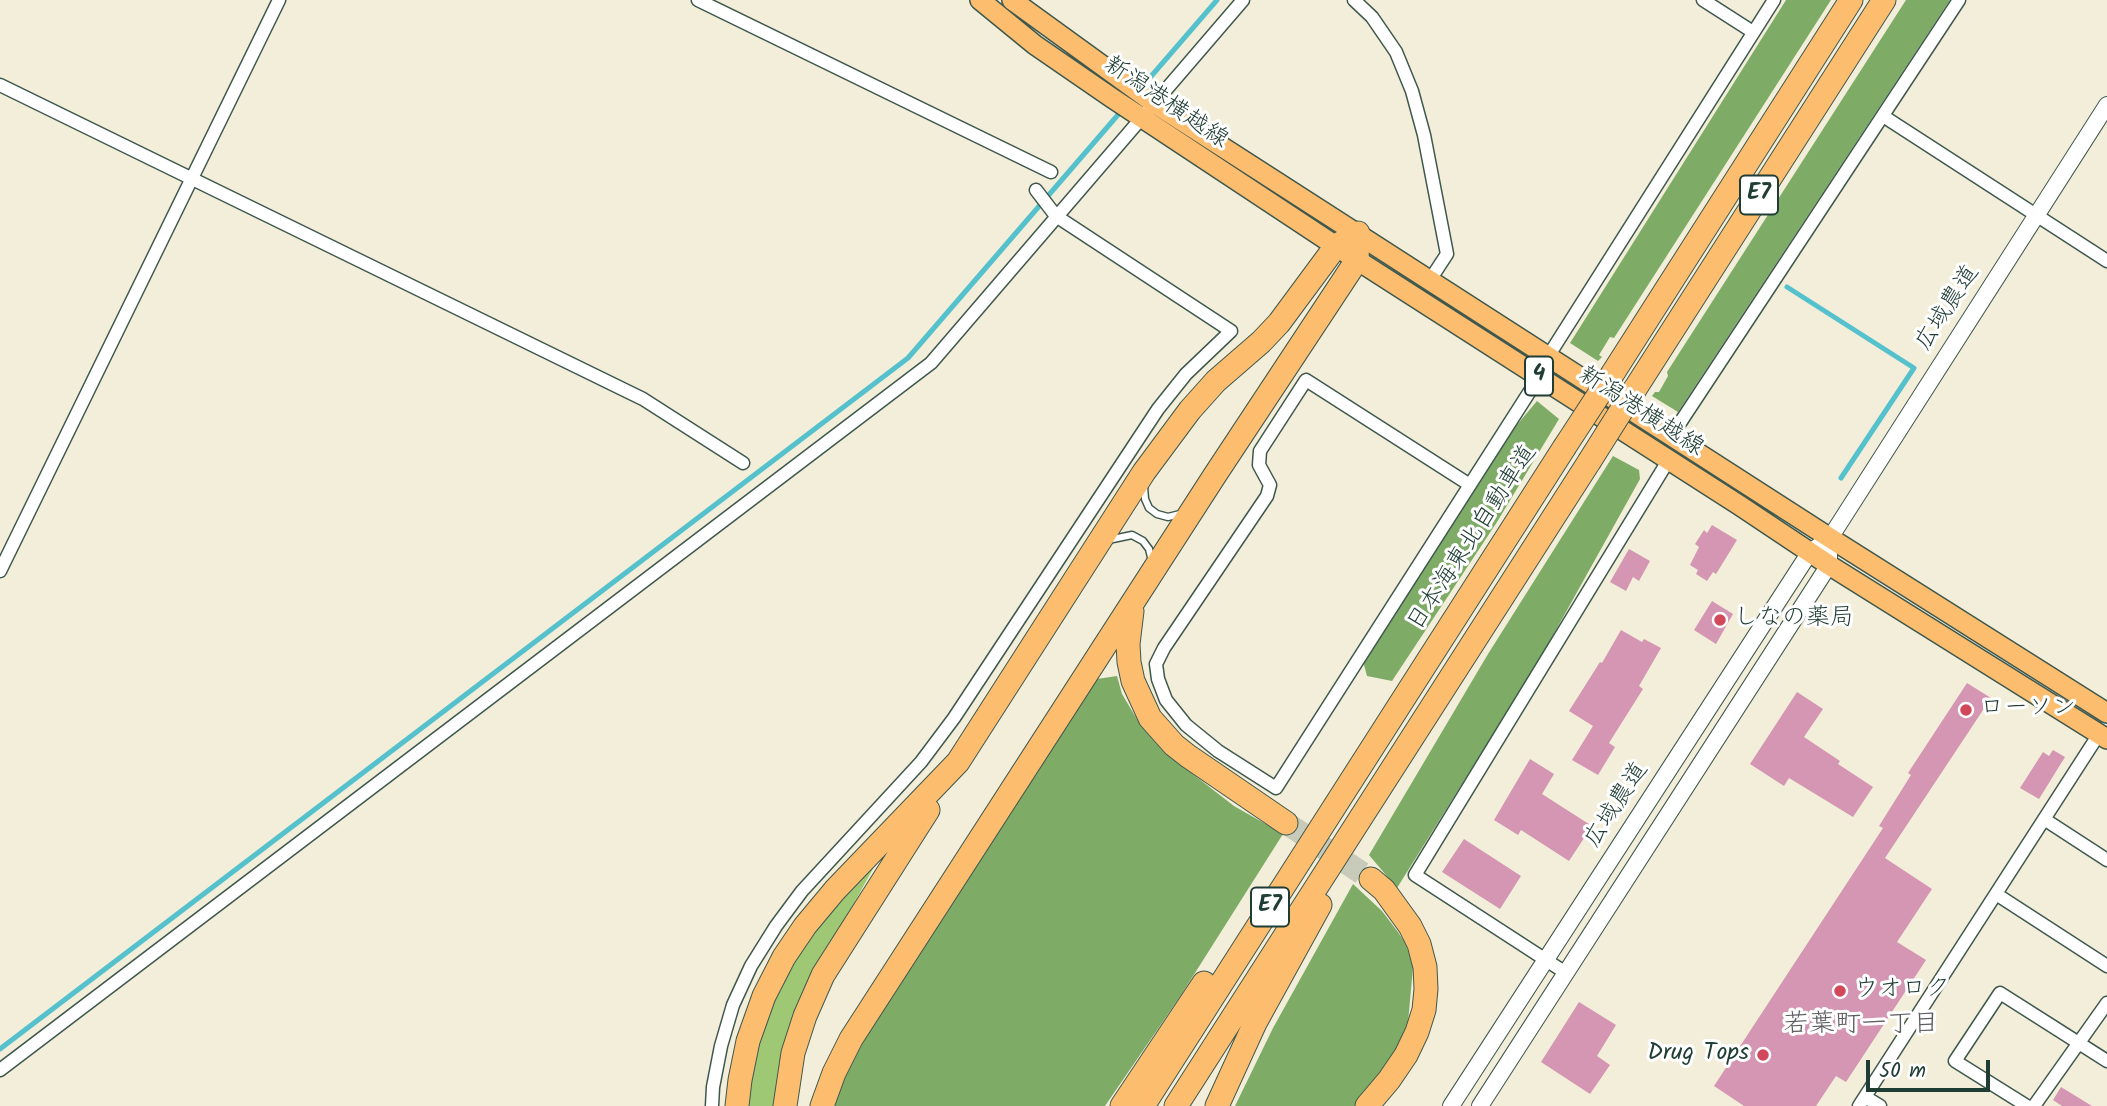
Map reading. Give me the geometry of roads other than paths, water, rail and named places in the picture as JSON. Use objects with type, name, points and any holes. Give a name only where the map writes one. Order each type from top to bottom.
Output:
[{"type":"highway","name":"日本海東北自動車道","points":[[1143,1106],[1851,0]]},
{"type":"highway","name":"E7","points":[[1177,1106],[1884,0]]},
{"type":"highway","points":[[785,1106],[793,1053],[823,975],[1144,472],[1165,442],[1216,381],[1279,323],[1336,246],[1358,233]]},
{"type":"highway","points":[[822,1106],[834,1073],[851,1040],[1357,260],[1358,233]]},
{"type":"highway","points":[[1133,605],[1129,627],[1129,662],[1133,681],[1150,718],[1174,745],[1188,756],[1286,823]]},
{"type":"highway","points":[[1122,1106],[1294,845],[1397,708]]},
{"type":"highway","points":[[1217,1106],[1255,1023],[1424,719]]},
{"type":"highway","points":[[737,1106],[748,1041],[764,996],[784,957],[835,890],[885,841],[958,762]]},
{"type":"highway","points":[[1367,1106],[1406,1055],[1424,1010],[1426,989],[1419,944],[1410,926],[1384,890],[1371,879]]},
{"type":"main road","name":"新潟港横越線","points":[[980,0],[1035,45],[1358,233],[1830,538],[2107,713]]},
{"type":"main road","name":"新潟港横越線","points":[[1012,0],[1147,111],[1336,246],[1829,565],[2103,736]]},
{"type":"street","points":[[0,571],[279,0]]},
{"type":"street","points":[[698,0],[1051,172]]},
{"type":"street","points":[[0,1070],[931,363],[1243,0]]},
{"type":"street","points":[[1354,0],[1372,17],[1396,52],[1412,92],[1424,135],[1447,254],[1430,280]]},
{"type":"street","points":[[1703,0],[1753,32]]},
{"type":"street","points":[[1549,355],[1774,0]]},
{"type":"street","points":[[1672,435],[1959,0]]},
{"type":"street","points":[[0,85],[643,400],[743,463]]},
{"type":"street","name":"広域農道","points":[[1451,1106],[1810,552],[1830,538],[2107,105]]},
{"type":"street","points":[[1883,116],[2107,261]]},
{"type":"street","points":[[712,1106],[721,1046],[733,1005],[751,966],[776,926],[802,891],[921,762],[954,718],[1158,409],[1186,374],[1231,331],[1056,216],[1036,190]]},
{"type":"street","points":[[1470,485],[1306,380],[1260,451],[1259,465],[1270,485],[1267,496],[1156,664],[1166,700],[1186,725],[1218,751],[1276,788],[1470,485],[1539,377]]},
{"type":"street","points":[[1566,972],[1415,875],[1668,461]]},
{"type":"street","points":[[1829,565],[1830,538]]},
{"type":"street","name":"広域農道","points":[[1479,1106],[1829,565]]},
{"type":"street","points":[[1880,1106],[1863,1101],[2044,819],[2103,736]]},
{"type":"street","points":[[2044,819],[2107,860]]},
{"type":"street","points":[[1996,894],[2107,966]]},
{"type":"street","points":[[2027,1106],[1955,1061],[2000,993],[2107,1061]]},
{"type":"street","points":[[2034,1106],[2107,1003]]},
{"type":"lane","points":[[1144,472],[1145,499],[1149,508],[1157,514],[1168,517],[1179,515],[1195,507]]},
{"type":"lane","points":[[1091,555],[1109,540],[1132,535],[1143,541],[1149,549],[1154,571]]},
{"type":"waterway","points":[[1141,88],[1217,0]]},
{"type":"waterway","points":[[0,1049],[908,358],[1123,109]]},
{"type":"waterway","points":[[1787,287],[1914,368],[1841,478]]},
{"type":"tunnel","points":[[1286,823],[1371,879]]},
{"type":"place","name":"しなの薬局","points":[[1720,620]]},
{"type":"place","name":"ローソン","points":[[1966,710]]},
{"type":"place","name":"ウオロク","points":[[1840,991]]},
{"type":"place","name":"Drug Tops","points":[[1763,1055]]},
{"type":"district","name":"若葉町一丁目","points":[[1861,1027]]}]
